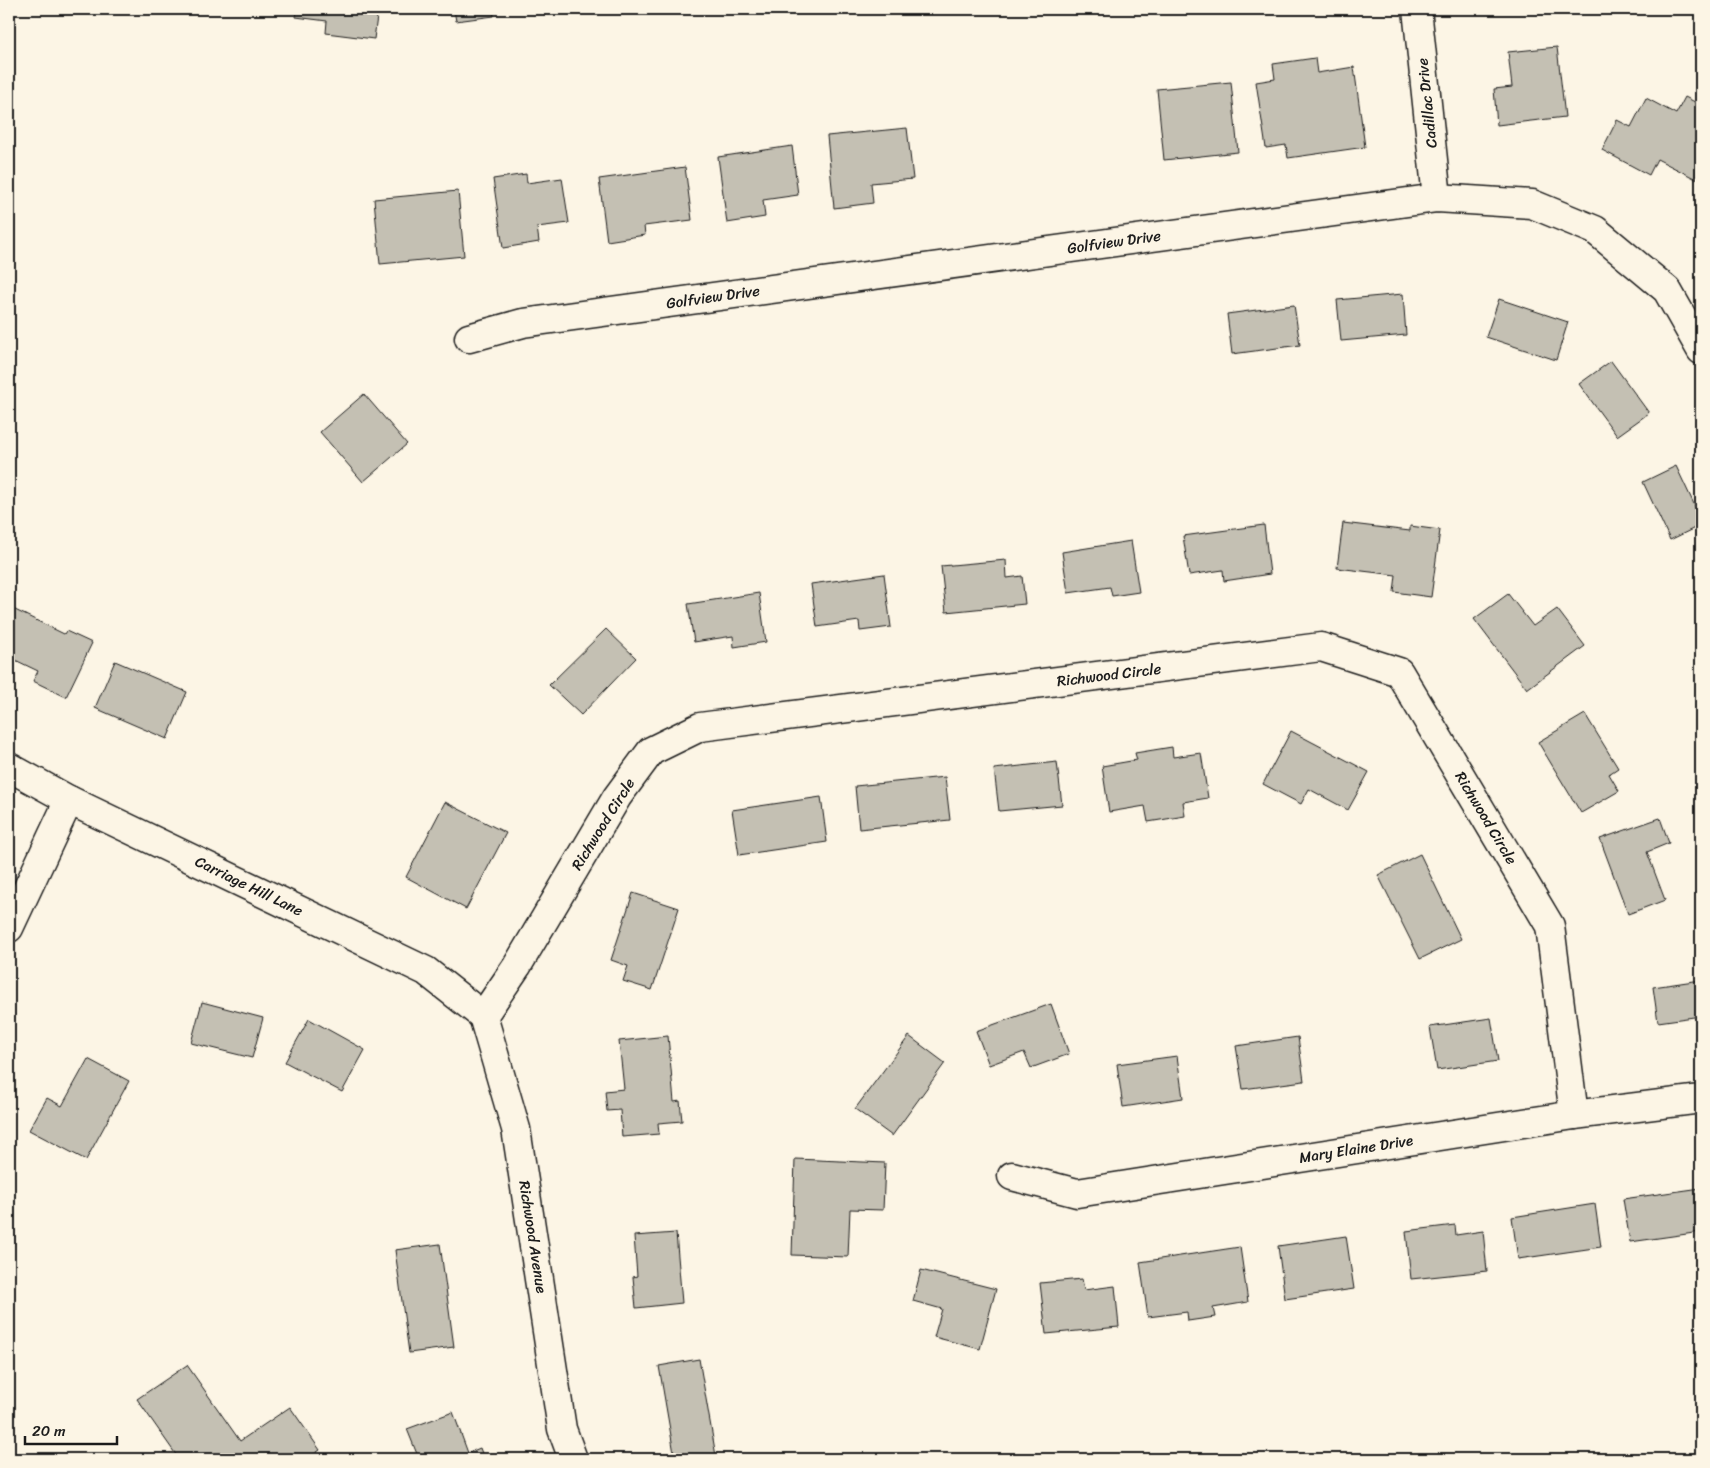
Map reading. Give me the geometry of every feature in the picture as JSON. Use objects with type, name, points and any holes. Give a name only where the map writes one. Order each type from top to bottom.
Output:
[{"type":"street","name":"Cadillac Drive","points":[[1417,9],[1437,198]]},
{"type":"street","name":"Golfview Drive","points":[[469,338],[523,323],[1437,198],[1532,204],[1595,230],[1667,290],[1701,350]]},
{"type":"street","name":"Richwood Circle","points":[[483,1016],[517,966],[617,797],[651,751],[700,727],[1321,647],[1399,672],[1550,926],[1574,1115]]},
{"type":"street","name":"Carriage Hill Lane","points":[[9,767],[69,800],[426,971],[483,1016]]},
{"type":"street","points":[[9,928],[69,800]]},
{"type":"street","name":"Richwood Avenue","points":[[483,1016],[516,1129],[562,1429],[573,1459]]},
{"type":"street","name":"Mary Elaine Drive","points":[[1012,1176],[1077,1193],[1574,1115],[1701,1099]]},
{"type":"building","points":[[297,9],[378,9],[374,39],[326,33],[327,21],[296,17]]},
{"type":"building","points":[[434,9],[493,9],[494,16],[456,21],[454,10],[434,12]]},
{"type":"building","points":[[537,9],[641,9],[641,11],[538,12]]},
{"type":"building","points":[[1557,47],[1565,117],[1497,125],[1494,89],[1512,87],[1508,52]]},
{"type":"building","points":[[1315,58],[1317,73],[1354,67],[1365,147],[1288,158],[1286,145],[1266,148],[1256,82],[1275,79],[1273,64]]},
{"type":"building","points":[[1231,82],[1238,152],[1164,160],[1157,89]]},
{"type":"building","points":[[1685,97],[1701,105],[1701,170],[1696,179],[1657,159],[1649,175],[1602,150],[1617,120],[1631,127],[1646,98],[1676,114]]},
{"type":"building","points":[[907,128],[913,179],[871,183],[873,203],[834,208],[827,136]]},
{"type":"building","points":[[792,146],[798,195],[763,200],[765,217],[727,223],[718,157]]},
{"type":"building","points":[[685,167],[692,220],[644,226],[645,235],[607,241],[599,179]]},
{"type":"building","points":[[526,174],[527,183],[562,178],[569,223],[537,227],[539,242],[503,248],[493,179]]},
{"type":"building","points":[[458,191],[464,256],[380,264],[374,199]]},
{"type":"building","points":[[1403,294],[1406,335],[1341,341],[1337,300]]},
{"type":"building","points":[[1499,299],[1568,322],[1556,360],[1486,337]]},
{"type":"building","points":[[1294,305],[1300,345],[1232,354],[1227,314]]},
{"type":"building","points":[[1611,361],[1649,413],[1617,436],[1579,384]]},
{"type":"building","points":[[364,394],[407,444],[363,482],[320,432]]},
{"type":"building","points":[[1676,466],[1701,519],[1701,525],[1670,540],[1643,482]]},
{"type":"building","points":[[1343,523],[1410,531],[1410,526],[1440,530],[1431,597],[1394,592],[1396,575],[1337,568]]},
{"type":"building","points":[[1264,525],[1270,574],[1224,581],[1223,570],[1189,575],[1183,536]]},
{"type":"building","points":[[1131,541],[1139,592],[1112,596],[1110,587],[1068,593],[1062,552]]},
{"type":"building","points":[[1006,560],[1007,578],[1022,576],[1025,604],[946,612],[941,566]]},
{"type":"building","points":[[884,574],[891,627],[860,631],[859,621],[817,627],[811,584]]},
{"type":"building","points":[[759,593],[766,642],[734,647],[733,636],[694,642],[688,604]]},
{"type":"building","points":[[1508,594],[1533,626],[1557,609],[1585,646],[1527,689],[1474,619]]},
{"type":"building","points":[[9,607],[64,634],[66,631],[92,643],[66,697],[33,681],[38,671],[9,657]]},
{"type":"building","points":[[606,629],[636,658],[581,715],[549,685]]},
{"type":"building","points":[[115,661],[187,692],[167,739],[95,708]]},
{"type":"building","points":[[1585,714],[1618,768],[1609,774],[1619,791],[1581,813],[1538,742]]},
{"type":"building","points":[[1291,731],[1369,772],[1348,810],[1309,789],[1301,804],[1263,784]]},
{"type":"building","points":[[1172,747],[1173,757],[1201,753],[1208,798],[1183,802],[1185,816],[1148,822],[1145,806],[1109,812],[1102,766],[1137,760],[1135,753]]},
{"type":"building","points":[[1057,762],[1062,805],[999,811],[994,769]]},
{"type":"building","points":[[945,777],[950,820],[859,829],[855,786]]},
{"type":"building","points":[[821,797],[827,842],[739,855],[732,810]]},
{"type":"building","points":[[445,802],[506,833],[466,909],[406,877]]},
{"type":"building","points":[[1660,818],[1669,843],[1647,852],[1665,900],[1628,914],[1600,839]]},
{"type":"building","points":[[1420,854],[1461,939],[1420,959],[1378,875]]},
{"type":"building","points":[[633,893],[679,908],[652,990],[623,981],[628,966],[611,960]]},
{"type":"building","points":[[1701,980],[1701,1016],[1658,1022],[1653,987]]},
{"type":"building","points":[[202,1002],[263,1018],[252,1058],[191,1043]]},
{"type":"building","points":[[1051,1004],[1069,1054],[1031,1068],[1024,1052],[989,1065],[976,1031]]},
{"type":"building","points":[[1491,1018],[1498,1061],[1437,1070],[1430,1027]]},
{"type":"building","points":[[309,1019],[365,1050],[342,1092],[285,1062]]},
{"type":"building","points":[[668,1036],[674,1102],[680,1101],[682,1121],[658,1123],[659,1134],[622,1137],[620,1110],[607,1111],[605,1091],[624,1089],[619,1041]]},
{"type":"building","points":[[909,1036],[945,1063],[892,1136],[855,1109]]},
{"type":"building","points":[[1298,1037],[1304,1081],[1243,1089],[1236,1046]]},
{"type":"building","points":[[1177,1056],[1183,1098],[1123,1107],[1117,1064]]},
{"type":"building","points":[[88,1059],[129,1081],[86,1160],[29,1130],[47,1098],[62,1106]]},
{"type":"building","points":[[795,1159],[885,1163],[883,1210],[850,1209],[848,1257],[792,1255]]},
{"type":"building","points":[[1701,1188],[1701,1232],[1630,1242],[1623,1199]]},
{"type":"building","points":[[1595,1204],[1601,1247],[1518,1259],[1512,1217]]},
{"type":"building","points":[[1455,1225],[1456,1235],[1483,1231],[1487,1271],[1411,1279],[1406,1231]]},
{"type":"building","points":[[676,1233],[682,1303],[636,1308],[633,1277],[637,1276],[634,1236]]},
{"type":"building","points":[[1346,1236],[1354,1289],[1285,1299],[1278,1246]]},
{"type":"building","points":[[440,1244],[454,1347],[409,1353],[395,1250]]},
{"type":"building","points":[[1240,1247],[1248,1302],[1213,1308],[1215,1317],[1188,1321],[1187,1312],[1148,1317],[1140,1262]]},
{"type":"building","points":[[921,1270],[996,1289],[980,1349],[934,1337],[942,1309],[913,1301]]},
{"type":"building","points":[[1082,1279],[1084,1290],[1115,1286],[1119,1327],[1046,1334],[1040,1283]]},
{"type":"building","points":[[699,1359],[716,1456],[675,1459],[659,1366]]},
{"type":"building","points":[[187,1365],[240,1441],[290,1407],[320,1450],[307,1459],[179,1459],[137,1399]]},
{"type":"building","points":[[453,1412],[468,1453],[480,1448],[484,1459],[419,1459],[407,1429]]}]
